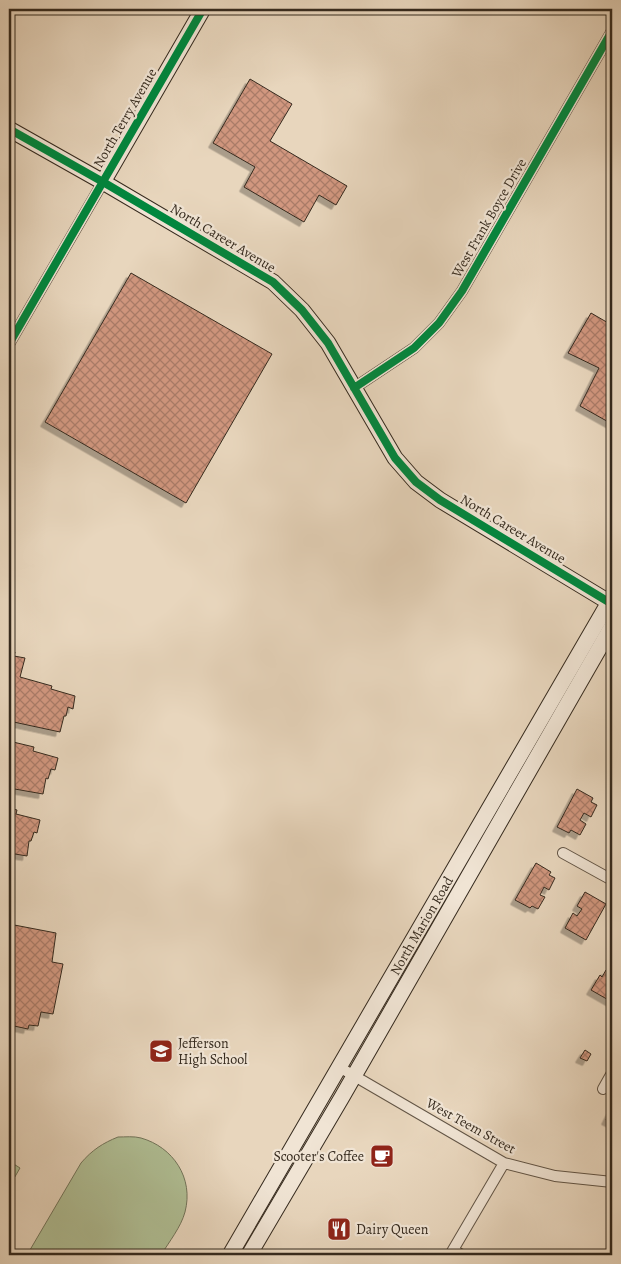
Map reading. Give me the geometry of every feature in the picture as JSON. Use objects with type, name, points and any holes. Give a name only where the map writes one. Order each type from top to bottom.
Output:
[{"type":"main road","name":"North Terry Avenue","points":[[103,182],[203,9]]},
{"type":"main road","name":"North Career Avenue","points":[[9,129],[273,282],[302,310],[328,343],[395,458],[416,482],[440,500],[611,601]]},
{"type":"main road","name":"North Marion Road","points":[[230,1255],[611,601]]},
{"type":"main road","name":"North Marion Road","points":[[249,1255],[612,626]]},
{"type":"street","name":"West Frank Boyce Drive","points":[[354,388],[414,348],[439,323],[462,291],[612,31]]},
{"type":"street","name":"North Terry Avenue","points":[[9,344],[103,182]]},
{"type":"street","points":[[563,853],[612,880]]},
{"type":"street","name":"West Teem Street","points":[[339,1067],[504,1163],[555,1176],[612,1182]]},
{"type":"street","points":[[603,1089],[612,1073]]},
{"type":"street","points":[[455,1254],[504,1163]]},
{"type":"green space","points":[[118,1137],[138,1137],[152,1142],[171,1156],[183,1176],[187,1199],[185,1212],[178,1229],[161,1255],[27,1255],[81,1163],[98,1147]]},
{"type":"green space","points":[[9,1161],[20,1168],[9,1187]]},
{"type":"building","points":[[250,79],[292,104],[270,141],[347,186],[336,205],[319,195],[304,222],[244,187],[255,167],[213,143]]},
{"type":"building","points":[[131,273],[272,354],[186,503],[45,422]]},
{"type":"building","points":[[591,313],[610,324],[612,320],[612,424],[580,406],[599,368],[568,353]]},
{"type":"building","points":[[9,651],[15,652],[14,656],[25,658],[20,677],[52,686],[51,689],[75,696],[73,709],[68,707],[60,732],[9,721]]},
{"type":"building","points":[[9,741],[34,747],[33,751],[58,758],[55,770],[51,769],[48,779],[46,778],[43,794],[9,788]]},
{"type":"building","points":[[577,789],[593,798],[591,802],[597,805],[591,817],[584,813],[580,820],[586,824],[580,835],[571,830],[569,833],[557,827]]},
{"type":"building","points":[[9,808],[17,810],[16,814],[40,820],[37,833],[34,832],[31,841],[29,841],[27,856],[9,853]]},
{"type":"building","points":[[536,863],[551,872],[549,875],[555,878],[549,890],[544,887],[540,895],[545,897],[538,909],[532,906],[530,908],[515,900]]},
{"type":"building","points":[[585,892],[606,904],[586,940],[565,928],[573,913],[577,916],[582,909],[577,906]]},
{"type":"building","points":[[9,924],[56,933],[52,962],[63,964],[53,1014],[41,1012],[38,1026],[29,1025],[28,1029],[14,1026],[15,1022],[10,1021],[12,1013],[9,1013]]},
{"type":"building","points":[[606,970],[612,974],[612,1002],[591,990],[600,975],[602,977]]},
{"type":"building","points":[[585,1050],[591,1054],[587,1061],[580,1058]]},
{"type":"building","points":[[612,1108],[612,1123],[606,1120]]},
{"type":"cycle path","points":[[9,344],[203,9]]},
{"type":"cycle path","points":[[354,388],[414,348],[439,323],[462,291],[612,31]]},
{"type":"cycle path","points":[[9,129],[273,282],[302,310],[328,343],[395,458],[416,482],[440,500],[612,604]]},
{"type":"place","name":"Jefferson High School","points":[[161,1051]]},
{"type":"place","name":"Scooter's Coffee","points":[[382,1156]]},
{"type":"place","name":"Dairy Queen","points":[[339,1229]]}]
